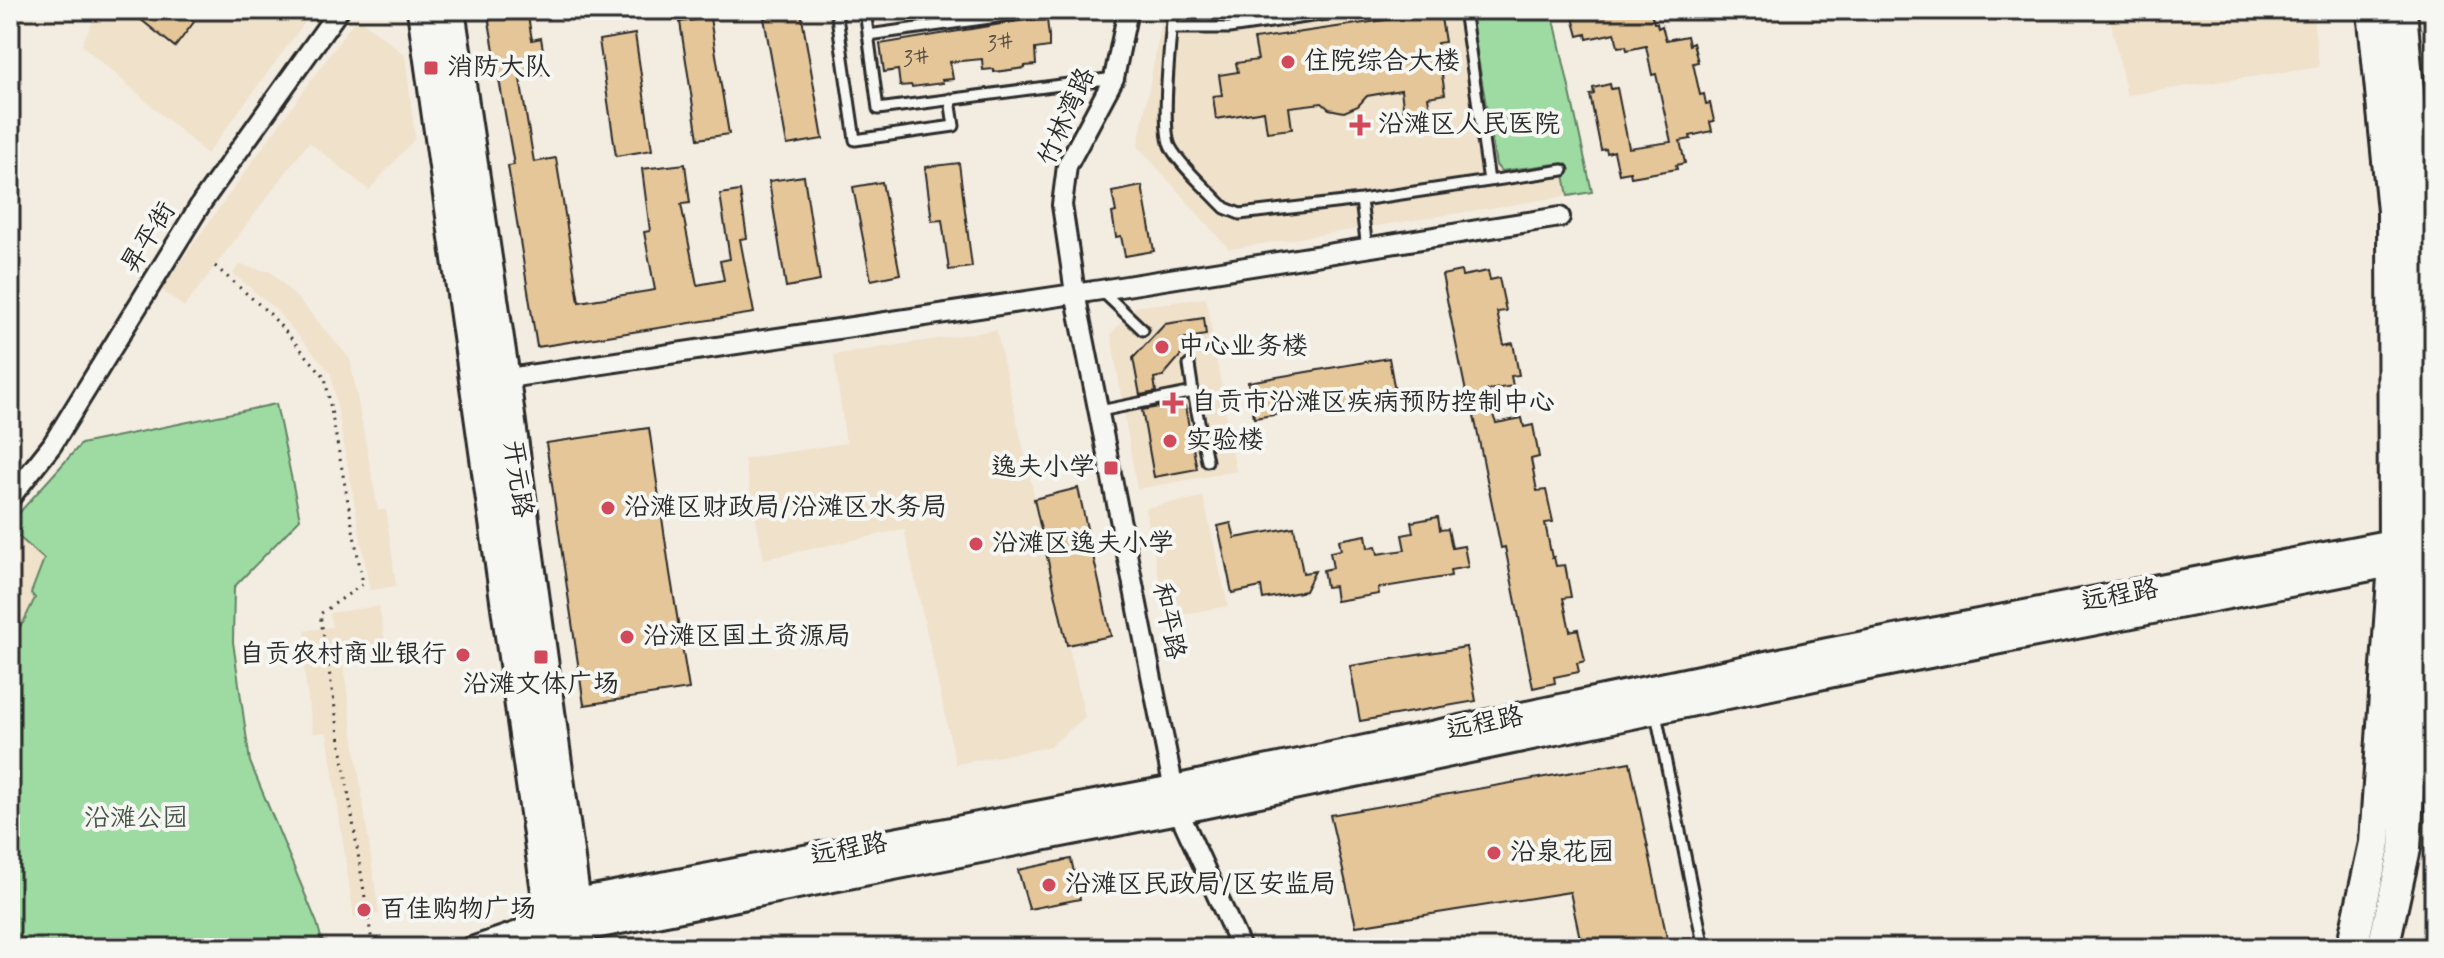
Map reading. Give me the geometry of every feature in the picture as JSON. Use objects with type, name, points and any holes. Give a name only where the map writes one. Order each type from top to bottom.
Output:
[{"type":"main road","name":"开元路","points":[[423,10],[490,381]]},
{"type":"main road","name":"开元路","points":[[449,10],[490,381],[559,928]]},
{"type":"main road","points":[[2352,948],[2375,843],[2407,550],[2393,211],[2373,10]]},
{"type":"main road","points":[[2383,948],[2405,848],[2407,550],[2418,206],[2401,10]]},
{"type":"main road","name":"远程路","points":[[1176,800],[1655,710],[2407,550]]},
{"type":"main road","name":"远程路","points":[[559,928],[1176,800],[1828,652],[2407,550]]},
{"type":"street","name":"昇平街","points":[[10,498],[52,445],[202,202],[339,10]]},
{"type":"street","name":"竹林湾路","points":[[1075,293],[1062,205],[1067,166],[1114,78],[1128,10]]},
{"type":"street","points":[[490,381],[1101,290],[1560,217]]},
{"type":"street","name":"和平路","points":[[1075,293],[1176,800],[1241,948]]},
{"type":"street","points":[[468,948],[559,928]]},
{"type":"lane","points":[[836,10],[855,140],[954,126],[950,99]]},
{"type":"lane","points":[[865,10],[878,109],[1114,78]]},
{"type":"lane","points":[[868,35],[1026,13],[1026,10]]},
{"type":"lane","points":[[1173,10],[1167,85],[1168,141],[1171,149],[1225,208],[1249,215],[1563,170]]},
{"type":"lane","points":[[1171,28],[1229,28],[1355,10]]},
{"type":"lane","points":[[1464,10],[1489,181]]},
{"type":"lane","points":[[1361,200],[1367,249]]},
{"type":"lane","points":[[1101,290],[1143,330]]},
{"type":"lane","points":[[1189,365],[1207,461]]},
{"type":"lane","points":[[1100,411],[1193,392]]},
{"type":"lane","points":[[1655,710],[1704,948]]},
{"type":"path","points":[[215,266],[270,314],[325,377],[363,584],[320,614],[373,948]]},
{"type":"shaded area","points":[[98,10],[314,10],[207,154],[82,45]]},
{"type":"shaded area","name":"沿滩区人民医院","points":[[1164,10],[1552,10],[1592,192],[1229,249],[1138,146]]},
{"type":"shaded area","points":[[2108,10],[2312,10],[2319,67],[2127,95]]},
{"type":"shaded area","points":[[357,17],[405,55],[415,138],[369,190],[309,142],[184,307],[161,289]]},
{"type":"shaded area","points":[[240,265],[271,272],[350,359],[378,510],[386,510],[396,586],[370,590],[331,373],[275,309],[233,273]]},
{"type":"shaded area","name":"自贡市沿滩区疾病预防控制中心","points":[[1206,298],[1236,471],[1137,489],[1111,334],[1135,307]]},
{"type":"shaded area","name":"沿滩区逸夫小学","points":[[996,330],[1085,717],[1049,747],[956,764],[904,529],[764,559],[744,459],[846,443],[834,355]]},
{"type":"shaded area","points":[[1203,497],[1228,606],[1167,617],[1145,508]]},
{"type":"shaded area","points":[[10,529],[44,559],[31,593],[35,598],[23,623],[10,637]]},
{"type":"shaded area","points":[[379,606],[385,644],[341,650],[379,914],[354,917],[327,732],[313,733],[301,648],[307,647],[305,631],[332,627],[330,613]]},
{"type":"green space","points":[[1183,10],[1277,10],[1278,12],[1198,22]]},
{"type":"green space","points":[[1470,10],[1552,10],[1592,192],[1568,196],[1562,163],[1501,171],[1496,165]]},
{"type":"green space","name":"沿滩公园","points":[[276,404],[300,519],[234,587],[233,642],[250,762],[317,923],[324,948],[10,948],[10,637],[23,623],[35,598],[31,593],[44,559],[10,529],[10,523],[81,444]]},
{"type":"building","points":[[129,10],[178,10],[194,22],[175,47]]},
{"type":"building","points":[[487,10],[527,10],[532,40],[541,38],[547,74],[520,79],[534,162],[556,158],[579,302],[655,290],[644,232],[650,231],[642,169],[685,164],[690,203],[681,204],[697,285],[724,280],[720,261],[730,259],[720,194],[740,191],[747,238],[740,239],[754,313],[537,347],[508,166],[514,165]]},
{"type":"building","points":[[1571,10],[1650,10],[1654,23],[1658,28],[1662,26],[1666,40],[1687,36],[1689,45],[1693,43],[1698,62],[1693,63],[1700,95],[1704,94],[1706,104],[1710,103],[1714,121],[1710,122],[1712,131],[1680,141],[1685,163],[1676,165],[1677,169],[1631,177],[1630,172],[1619,174],[1614,151],[1607,153],[1606,149],[1601,150],[1590,95],[1594,94],[1593,88],[1610,84],[1611,89],[1617,88],[1629,148],[1671,142],[1656,74],[1652,75],[1646,46],[1627,50],[1626,46],[1618,47],[1615,33],[1587,39],[1586,34],[1578,36]]},
{"type":"building","points":[[801,12],[823,139],[787,145],[764,18]]},
{"type":"building","points":[[1440,12],[1445,42],[1437,43],[1445,94],[1428,97],[1431,118],[1405,122],[1401,90],[1367,96],[1358,106],[1344,112],[1329,109],[1322,103],[1289,107],[1292,129],[1267,132],[1264,111],[1216,119],[1213,96],[1222,95],[1219,75],[1238,72],[1236,63],[1258,60],[1254,39]]},
{"type":"building","points":[[710,18],[729,134],[698,139],[680,22]]},
{"type":"building","points":[[1032,19],[1047,20],[1049,36],[1049,47],[1035,49],[1036,65],[994,72],[994,69],[983,70],[982,59],[950,62],[953,79],[912,87],[900,86],[898,70],[884,72],[880,44]]},
{"type":"building","points":[[635,34],[652,150],[616,156],[599,40]]},
{"type":"building","points":[[959,163],[972,267],[949,270],[942,220],[932,221],[925,167]]},
{"type":"building","points":[[804,176],[820,281],[786,287],[769,181]]},
{"type":"building","points":[[882,182],[900,274],[871,280],[853,187]]},
{"type":"building","points":[[1142,186],[1154,251],[1125,256],[1121,236],[1116,237],[1112,192]]},
{"type":"building","points":[[1461,271],[1462,276],[1488,271],[1490,280],[1499,278],[1506,311],[1497,312],[1504,345],[1513,343],[1519,375],[1511,376],[1513,386],[1488,390],[1494,418],[1496,423],[1522,418],[1524,427],[1533,425],[1539,457],[1531,459],[1537,491],[1546,490],[1553,522],[1545,523],[1552,558],[1556,566],[1565,565],[1571,597],[1563,598],[1570,631],[1578,629],[1585,661],[1577,663],[1579,672],[1554,677],[1555,683],[1533,688],[1505,547],[1501,548],[1442,275]]},
{"type":"building","points":[[1204,318],[1206,335],[1181,339],[1182,354],[1163,376],[1154,378],[1156,392],[1140,395],[1133,358],[1165,324]]},
{"type":"building","points":[[1389,358],[1396,397],[1313,414],[1312,409],[1254,418],[1248,382]]},
{"type":"building","name":"实验楼","points":[[1185,406],[1197,469],[1154,477],[1142,410]]},
{"type":"building","points":[[649,428],[689,689],[584,705],[546,443]]},
{"type":"building","points":[[1078,488],[1111,636],[1067,645],[1034,499]]},
{"type":"building","points":[[1438,517],[1440,530],[1448,529],[1452,548],[1464,546],[1468,567],[1450,570],[1451,576],[1378,588],[1379,594],[1336,601],[1334,586],[1326,587],[1323,570],[1333,568],[1330,552],[1341,550],[1339,540],[1366,535],[1368,548],[1376,546],[1378,554],[1405,550],[1402,535],[1413,533],[1411,522]]},
{"type":"building","points":[[1231,523],[1235,538],[1294,527],[1303,573],[1315,571],[1305,591],[1263,599],[1261,587],[1232,593],[1218,526]]},
{"type":"building","points":[[1466,647],[1476,701],[1360,721],[1350,666]]},
{"type":"building","name":"沿泉花园","points":[[1630,762],[1669,948],[1582,948],[1570,892],[1356,926],[1330,815]]},
{"type":"building","name":"沿滩区民政局/区安监局","points":[[1071,859],[1080,899],[1029,909],[1018,870]]},
{"type":"place","name":"住院综合大楼","points":[[1288,62]]},
{"type":"place","name":"消防大队","points":[[431,68]]},
{"type":"place","name":"沿滩区人民医院","points":[[1360,125]]},
{"type":"place","name":"中心业务楼","points":[[1162,347]]},
{"type":"place","name":"自贡市沿滩区疾病预防控制中心","points":[[1173,403]]},
{"type":"place","name":"实验楼","points":[[1170,441]]},
{"type":"place","name":"逸夫小学","points":[[1111,468]]},
{"type":"place","name":"沿滩区财政局/沿滩区水务局","points":[[608,508]]},
{"type":"place","name":"沿滩区逸夫小学","points":[[976,544]]},
{"type":"place","name":"沿滩区国土资源局","points":[[627,637]]},
{"type":"place","name":"自贡农村商业银行","points":[[463,655]]},
{"type":"place","name":"沿滩文体广场","points":[[541,657]]},
{"type":"place","name":"沿泉花园","points":[[1494,853]]},
{"type":"place","name":"沿滩区民政局/区安监局","points":[[1049,885]]},
{"type":"place","name":"百佳购物广场","points":[[364,910]]}]
